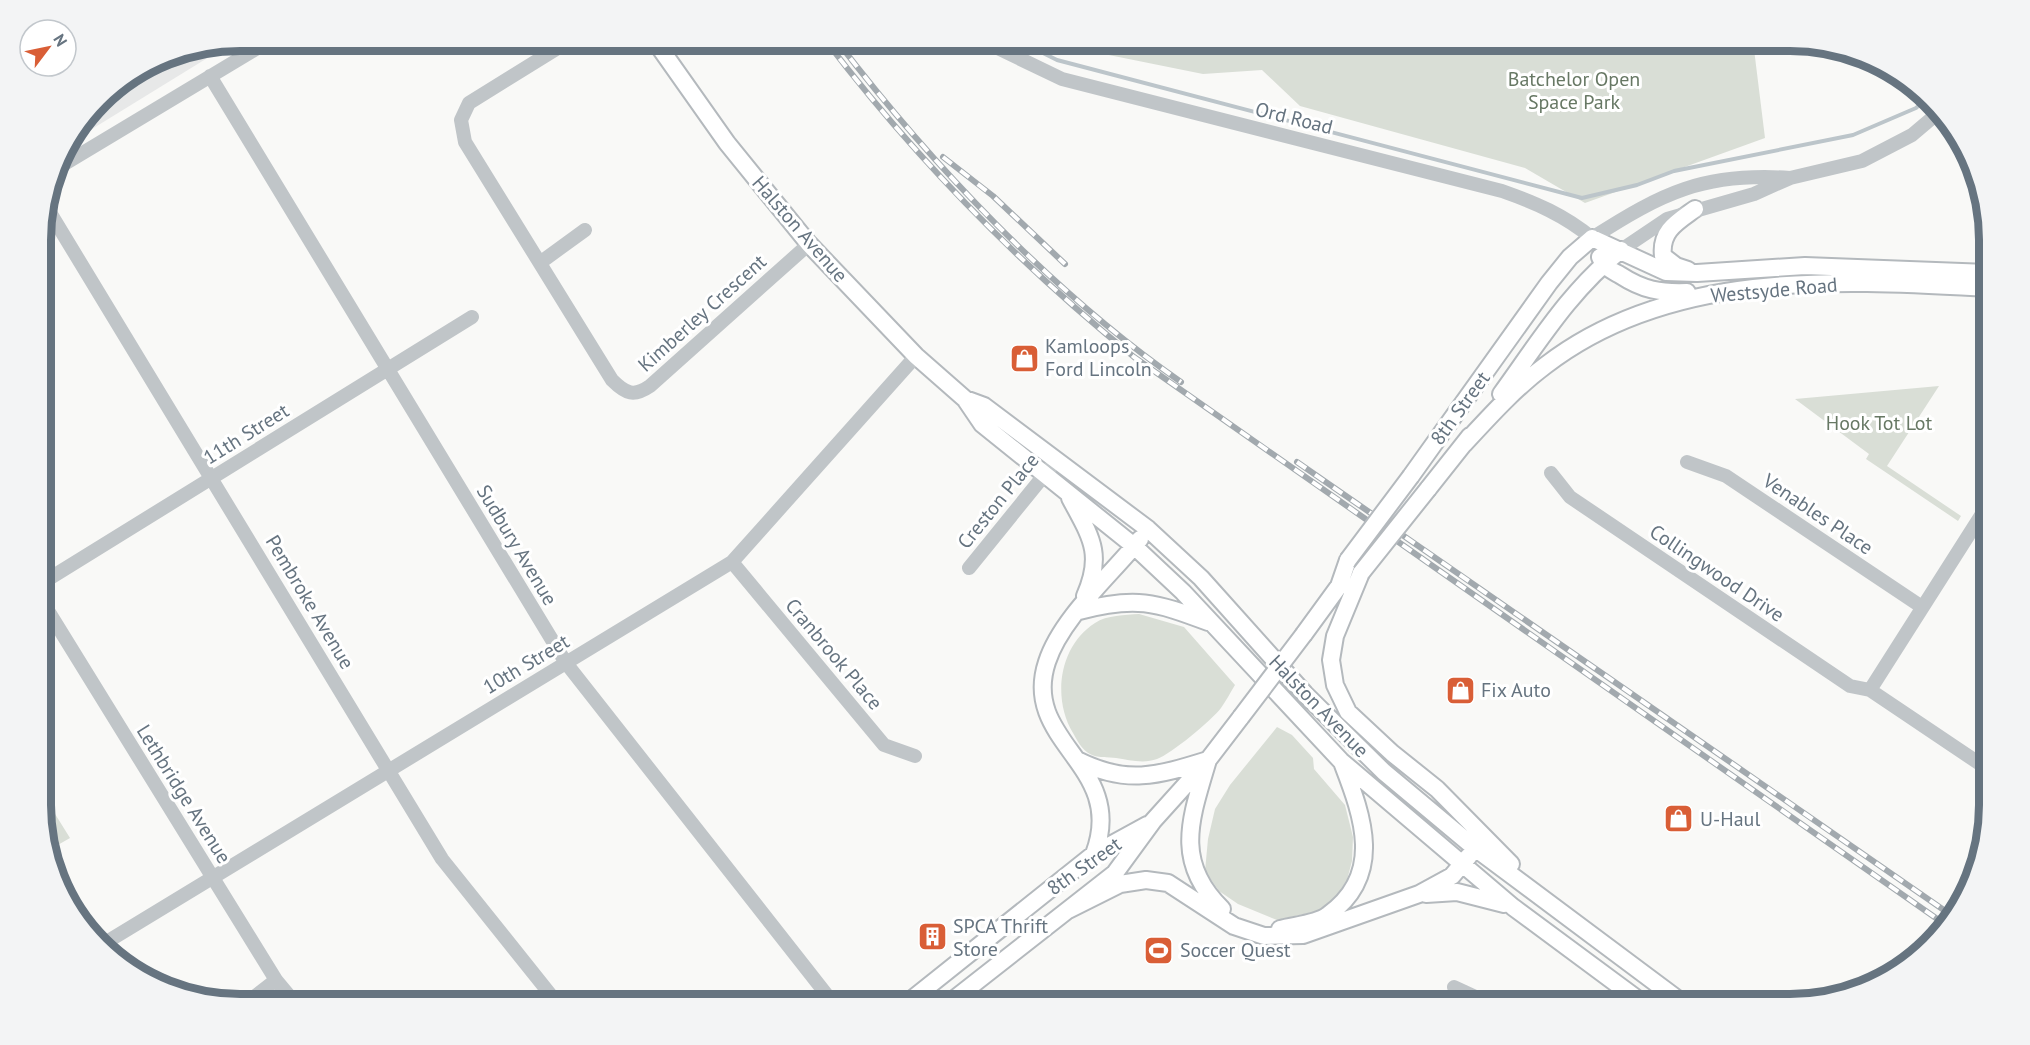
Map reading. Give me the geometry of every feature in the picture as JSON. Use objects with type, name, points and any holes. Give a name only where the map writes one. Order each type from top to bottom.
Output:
[{"type":"main road","name":"Halston Avenue","points":[[663,51],[727,143],[809,244],[916,356],[965,399],[982,424],[1134,546],[1213,624],[1341,761],[1513,907],[1630,994]]},
{"type":"main road","points":[[1695,209],[1672,225],[1662,246],[1663,256],[1676,266],[1697,273]]},
{"type":"main road","name":"Westsyde Road","points":[[1592,238],[1621,250],[1648,266],[1666,272],[1697,273],[1805,266],[1979,273]]},
{"type":"main road","points":[[1592,238],[1603,264],[1640,288],[1661,293],[1736,289]]},
{"type":"main road","name":"8th Street","points":[[961,994],[1115,873],[1153,821],[1208,760],[1304,634],[1339,586],[1348,560],[1411,476],[1549,282],[1570,257],[1592,238]]},
{"type":"main road","name":"8th Street","points":[[1339,586],[1361,573],[1464,444],[1569,301],[1603,264],[1621,250]]},
{"type":"main road","name":"Westsyde Road","points":[[1464,444],[1514,391],[1547,364],[1579,343],[1656,307],[1736,289],[1807,284],[1864,283],[1979,288]]},
{"type":"main road","name":"Halston Avenue","points":[[965,399],[984,406],[1148,529],[1201,578],[1305,694],[1384,772],[1475,848],[1670,994]]},
{"type":"main road","points":[[1067,492],[1089,536],[1096,557],[1093,580],[1079,611]]},
{"type":"main road","points":[[1094,854],[1100,838],[1102,813],[1091,781],[1060,740],[1047,714],[1042,687],[1046,662],[1058,636],[1148,529]]},
{"type":"main road","points":[[1361,573],[1335,636],[1331,660],[1335,685],[1348,712],[1392,753],[1437,789],[1484,838],[1573,922]]},
{"type":"main road","points":[[1079,611],[1109,603],[1137,601],[1162,604],[1213,624]]},
{"type":"main road","points":[[1076,759],[1113,775],[1134,778],[1208,760]]},
{"type":"main road","points":[[1208,760],[1190,824],[1192,863],[1196,873],[1204,892],[1226,913],[1249,924],[1279,929],[1327,917],[1346,898],[1362,872],[1365,840],[1362,813],[1341,761]]},
{"type":"main road","name":"8th Street","points":[[919,994],[1094,854],[1153,821]]},
{"type":"main road","points":[[1068,910],[1120,884],[1146,880],[1168,883],[1233,926],[1264,936],[1303,935],[1419,894],[1452,876],[1475,848]]},
{"type":"main road","points":[[1419,894],[1457,892],[1513,907]]},
{"type":"street","points":[[67,162],[251,51]]},
{"type":"street","name":"Kimberley Crescent","points":[[552,51],[469,103],[461,120],[465,142],[612,380],[631,394],[641,392],[650,386],[809,244]]},
{"type":"street","name":"Ord Road","points":[[1005,51],[1062,79],[1502,191],[1551,209],[1569,219],[1592,238]]},
{"type":"street","name":"Sudbury Avenue","points":[[210,76],[386,370],[566,663],[826,994]]},
{"type":"street","points":[[1621,250],[1667,219],[1695,209],[1754,194],[1790,178],[1862,161],[1912,135],[1933,117]]},
{"type":"street","points":[[1592,238],[1664,195],[1704,182],[1749,175],[1790,178]]},
{"type":"street","name":"Pembroke Avenue","points":[[53,217],[442,859],[550,994]]},
{"type":"street","points":[[541,262],[585,230]]},
{"type":"street","name":"11th Street","points":[[51,577],[471,317]]},
{"type":"street","name":"10th Street","points":[[109,941],[732,562],[916,356]]},
{"type":"street","name":"Creston Place","points":[[969,568],[1057,459]]},
{"type":"street","name":"Venables Place","points":[[1687,462],[1726,476],[1922,607]]},
{"type":"street","name":"Collingwood Drive","points":[[1551,473],[1570,497],[1580,504],[1850,686],[1870,690],[1979,763]]},
{"type":"street","points":[[1870,690],[1979,519]]},
{"type":"street","name":"Cranbrook Place","points":[[732,562],[884,745],[915,756]]},
{"type":"street","name":"Lethbridge Avenue","points":[[51,616],[276,980],[287,994]]},
{"type":"street","points":[[259,994],[276,980]]},
{"type":"street","points":[[1454,987],[1469,994]]},
{"type":"shaded area","points":[[216,53],[84,134],[106,106],[145,76],[191,57]]},
{"type":"green space","name":"Batchelor Open Space Park","points":[[1089,51],[1754,51],[1765,138],[1585,203],[1525,168],[1300,106],[1262,70],[1203,74]]},
{"type":"green space","name":"Hook Tot Lot","points":[[1939,386],[1887,466],[1961,516],[1958,521],[1866,459],[1869,454],[1795,399]]},
{"type":"green space","points":[[1139,614],[1184,627],[1235,685],[1216,714],[1163,756],[1142,761],[1099,757],[1087,752],[1080,745],[1066,719],[1061,689],[1067,659],[1073,645],[1095,623],[1111,617]]},
{"type":"green space","points":[[1277,727],[1292,735],[1313,758],[1314,769],[1345,805],[1353,837],[1352,861],[1347,880],[1336,897],[1322,910],[1277,920],[1238,904],[1219,891],[1205,871],[1208,839],[1215,809],[1230,785]]},
{"type":"green space","points":[[51,808],[70,838],[56,846]]},
{"type":"waterway","points":[[1039,51],[1057,60],[1582,198],[1637,185],[1674,171],[1853,135],[1916,108],[1921,104]]},
{"type":"railway","points":[[834,51],[896,127],[971,208],[1050,285],[1134,357],[1939,920]]},
{"type":"railway","points":[[845,51],[912,134],[996,224],[1086,308],[1133,347],[1181,382]]},
{"type":"railway","points":[[943,157],[993,196],[1065,264]]},
{"type":"railway","points":[[1297,462],[1946,911]]},
{"type":"place","name":"Kamloops Ford Lincoln","points":[[1024,358]]},
{"type":"place","name":"Fix Auto","points":[[1460,690]]},
{"type":"place","name":"U-Haul","points":[[1679,819]]},
{"type":"place","name":"SPCA Thrift Store","points":[[932,937]]},
{"type":"place","name":"Soccer Quest","points":[[1159,950]]}]
